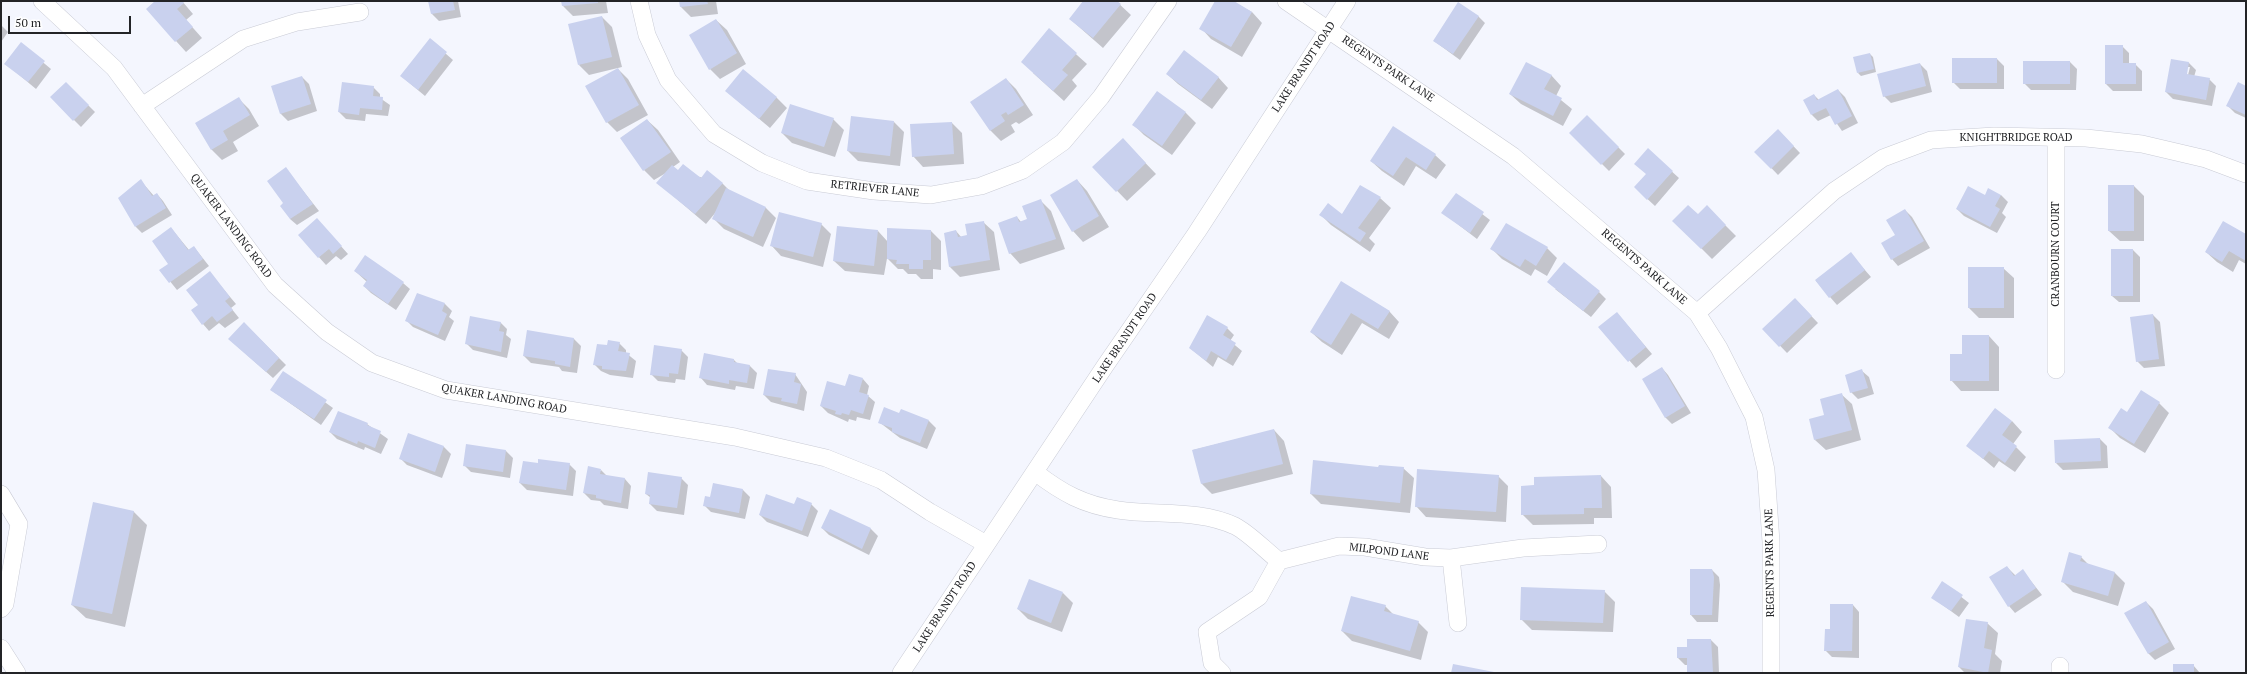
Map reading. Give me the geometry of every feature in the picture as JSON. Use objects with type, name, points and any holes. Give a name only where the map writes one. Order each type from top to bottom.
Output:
[{"type":"street","name":"QUAKER LANDING ROAD","points":[[42,1],[114,68],[275,285],[327,332],[372,363],[446,390],[735,437],[826,458],[881,480],[930,512],[986,544]]},
{"type":"street","name":"RETRIEVER LANE","points":[[639,1],[647,35],[668,80],[714,134],[762,163],[807,181],[874,191],[931,194],[981,186],[1023,170],[1062,142],[1101,97],[1168,1]]},
{"type":"street","name":"REGENTS PARK LANE","points":[[1286,1],[1513,156],[1697,313],[1718,348],[1754,417],[1766,470],[1771,542],[1771,673]]},
{"type":"street","name":"LAKE BRANDT ROAD","points":[[901,673],[1105,366],[1197,232],[1347,1]]},
{"type":"street","points":[[142,106],[243,39],[297,22],[360,12]]},
{"type":"street","name":"KNIGHTBRIDGE ROAD","points":[[1697,313],[1834,191],[1883,158],[1931,140],[1994,136],[2086,138],[2142,144],[2206,159],[2246,174]]},
{"type":"street","name":"CRANBOURN COURT","points":[[2056,138],[2056,370]]},
{"type":"street","points":[[1035,472],[1063,493],[1093,505],[1118,510],[1183,513],[1212,518],[1237,527],[1279,561],[1259,597],[1207,632],[1212,663],[1222,673]]},
{"type":"street","points":[[1,494],[19,524],[6,604],[1,609]]},
{"type":"street","name":"MILPOND LANE","points":[[1279,561],[1339,546],[1365,547],[1425,557],[1451,558],[1523,548],[1598,544]]},
{"type":"street","points":[[1451,558],[1458,623]]},
{"type":"street","points":[[1,648],[17,673]]},
{"type":"building","points":[[155,1],[182,1],[184,3],[177,9],[193,27],[175,42],[146,9]]},
{"type":"building","points":[[428,1],[453,1],[455,10],[431,14]]},
{"type":"building","points":[[561,1],[598,1],[598,3],[562,6]]},
{"type":"building","points":[[679,1],[707,1],[708,4],[680,7]]},
{"type":"building","points":[[1083,1],[1117,1],[1121,4],[1093,38],[1069,19]]},
{"type":"building","points":[[1215,1],[1234,1],[1252,12],[1231,47],[1199,29]]},
{"type":"building","points":[[1458,2],[1479,16],[1453,54],[1433,41]]},
{"type":"building","points":[[602,16],[612,57],[578,65],[568,24]]},
{"type":"building","points":[[716,19],[737,53],[709,70],[689,35]]},
{"type":"building","points":[[1049,28],[1077,53],[1062,70],[1068,75],[1053,91],[1021,62]]},
{"type":"building","points":[[430,38],[447,52],[418,90],[400,76]]},
{"type":"building","points":[[21,42],[45,61],[28,82],[4,64]]},
{"type":"building","points":[[2105,45],[2123,45],[2123,63],[2136,63],[2136,84],[2105,84]]},
{"type":"building","points":[[1184,50],[1219,77],[1201,100],[1166,74]]},
{"type":"building","points":[[1870,53],[1874,69],[1857,73],[1853,57]]},
{"type":"building","points":[[1952,58],[1997,58],[1997,83],[1952,83]]},
{"type":"building","points":[[2171,59],[2189,62],[2187,74],[2210,78],[2206,100],[2165,92]]},
{"type":"building","points":[[2023,61],[2070,61],[2070,84],[2023,84]]},
{"type":"building","points":[[1526,62],[1552,75],[1544,89],[1562,98],[1553,116],[1509,94]]},
{"type":"building","points":[[1920,63],[1926,86],[1883,97],[1877,74]]},
{"type":"building","points":[[618,68],[639,105],[606,123],[585,86]]},
{"type":"building","points":[[743,69],[777,97],[759,119],[725,91]]},
{"type":"building","points":[[302,76],[311,104],[280,114],[271,86]]},
{"type":"building","points":[[1006,78],[1024,105],[1008,115],[1006,112],[1001,115],[1005,121],[990,131],[970,102]]},
{"type":"building","points":[[66,82],[89,105],[73,121],[50,97]]},
{"type":"building","points":[[342,82],[374,86],[373,96],[383,97],[382,110],[360,108],[359,115],[338,112]]},
{"type":"building","points":[[2238,82],[2246,86],[2246,115],[2226,106]]},
{"type":"building","points":[[1838,89],[1852,116],[1835,125],[1826,108],[1811,115],[1803,100],[1814,94],[1817,100]]},
{"type":"building","points":[[1157,91],[1186,112],[1162,146],[1132,125]]},
{"type":"building","points":[[239,97],[250,115],[223,131],[228,140],[211,150],[195,123]]},
{"type":"building","points":[[790,104],[834,118],[824,147],[781,133]]},
{"type":"building","points":[[1587,115],[1619,147],[1601,165],[1569,133]]},
{"type":"building","points":[[851,116],[894,121],[890,156],[847,151]]},
{"type":"building","points":[[647,119],[671,152],[643,171],[620,138]]},
{"type":"building","points":[[952,122],[954,154],[912,157],[910,124]]},
{"type":"building","points":[[1393,126],[1436,154],[1426,170],[1406,157],[1393,176],[1370,161]]},
{"type":"building","points":[[1778,129],[1794,146],[1771,169],[1754,152]]},
{"type":"building","points":[[1123,138],[1146,163],[1116,192],[1092,167]]},
{"type":"building","points":[[1648,148],[1673,171],[1647,200],[1634,187],[1646,174],[1634,164]]},
{"type":"building","points":[[683,164],[701,178],[707,170],[723,183],[695,214],[656,183],[672,165],[678,170]]},
{"type":"building","points":[[286,167],[313,204],[290,219],[280,206],[283,203],[267,181]]},
{"type":"building","points":[[141,179],[152,196],[157,193],[166,208],[135,227],[118,198]]},
{"type":"building","points":[[1077,179],[1099,216],[1072,232],[1050,195]]},
{"type":"building","points":[[1360,185],[1381,197],[1358,228],[1366,233],[1360,242],[1319,215],[1328,203],[1342,214]]},
{"type":"building","points":[[2108,185],[2134,185],[2134,231],[2108,231]]},
{"type":"building","points":[[1968,186],[1985,195],[1988,188],[2001,195],[1995,206],[2000,209],[1990,227],[1956,209]]},
{"type":"building","points":[[726,188],[766,207],[753,237],[712,219]]},
{"type":"building","points":[[1456,193],[1484,212],[1470,233],[1441,213]]},
{"type":"building","points":[[1041,199],[1056,239],[1009,254],[998,223],[1017,216],[1019,222],[1027,219],[1022,206]]},
{"type":"building","points":[[1688,205],[1698,214],[1707,205],[1726,225],[1701,249],[1672,221]]},
{"type":"building","points":[[1905,209],[1924,241],[1891,260],[1881,243],[1895,235],[1886,220]]},
{"type":"building","points":[[779,212],[822,223],[813,257],[770,246]]},
{"type":"building","points":[[317,218],[342,246],[333,254],[329,249],[318,258],[298,235]]},
{"type":"building","points":[[984,221],[990,260],[949,267],[944,233],[956,230],[958,237],[967,235],[965,224]]},
{"type":"building","points":[[2223,221],[2246,234],[2246,261],[2229,251],[2222,262],[2205,252]]},
{"type":"building","points":[[1506,223],[1548,247],[1536,266],[1525,259],[1520,267],[1490,249]]},
{"type":"building","points":[[837,226],[878,230],[874,266],[833,261]]},
{"type":"building","points":[[171,227],[188,250],[194,246],[203,259],[169,283],[159,270],[168,264],[152,241]]},
{"type":"building","points":[[887,228],[931,230],[931,260],[923,260],[923,269],[909,269],[909,264],[896,264],[897,260],[887,259]]},
{"type":"building","points":[[2111,249],[2133,249],[2133,296],[2111,296]]},
{"type":"building","points":[[1851,252],[1865,270],[1829,298],[1815,280]]},
{"type":"building","points":[[365,255],[404,282],[388,304],[363,286],[367,280],[354,271]]},
{"type":"building","points":[[1564,262],[1600,291],[1583,311],[1547,282]]},
{"type":"building","points":[[1968,267],[2004,267],[2004,308],[1968,308]]},
{"type":"building","points":[[210,271],[230,297],[225,301],[233,310],[217,322],[212,316],[202,325],[191,310],[198,305],[186,290]]},
{"type":"building","points":[[1341,281],[1390,311],[1378,329],[1351,313],[1331,345],[1310,332]]},
{"type":"building","points":[[417,293],[445,303],[442,311],[447,314],[438,335],[405,321]]},
{"type":"building","points":[[1795,298],[1812,316],[1779,347],[1762,329]]},
{"type":"building","points":[[1617,312],[1646,347],[1628,362],[1598,327]]},
{"type":"building","points":[[2153,314],[2159,359],[2136,362],[2130,317]]},
{"type":"building","points":[[1207,315],[1228,327],[1223,335],[1236,343],[1226,360],[1211,351],[1206,361],[1189,348]]},
{"type":"building","points":[[470,316],[501,322],[499,331],[504,332],[501,352],[465,344]]},
{"type":"building","points":[[244,322],[279,358],[266,372],[228,339]]},
{"type":"building","points":[[527,330],[574,338],[570,367],[555,364],[555,361],[523,356]]},
{"type":"building","points":[[1962,335],[1989,335],[1989,381],[1950,381],[1950,354],[1962,354]]},
{"type":"building","points":[[608,340],[620,342],[618,351],[630,353],[626,371],[602,369],[602,366],[593,365],[597,344],[607,345]]},
{"type":"building","points":[[654,345],[682,349],[678,374],[669,373],[669,377],[650,375]]},
{"type":"building","points":[[704,353],[734,359],[734,362],[750,365],[747,383],[729,380],[729,384],[699,378]]},
{"type":"building","points":[[1662,367],[1685,406],[1665,418],[1642,379]]},
{"type":"building","points":[[768,369],[796,373],[794,382],[801,384],[797,404],[781,401],[782,398],[763,395]]},
{"type":"building","points":[[1862,369],[1868,388],[1850,393],[1845,375]]},
{"type":"building","points":[[283,371],[327,400],[314,419],[270,390]]},
{"type":"building","points":[[849,374],[863,378],[859,392],[869,395],[863,414],[851,410],[849,415],[842,413],[841,415],[835,414],[836,411],[820,406],[827,381],[845,386]]},
{"type":"building","points":[[2141,390],[2160,402],[2134,444],[2108,428],[2121,408],[2127,412]]},
{"type":"building","points":[[1842,393],[1852,430],[1814,440],[1809,419],[1824,415],[1820,399]]},
{"type":"building","points":[[884,407],[899,413],[901,409],[929,420],[920,443],[892,432],[892,428],[878,423]]},
{"type":"building","points":[[1995,408],[2012,421],[2002,435],[2017,446],[2005,463],[1989,451],[1983,459],[1966,446]]},
{"type":"building","points":[[338,411],[368,423],[367,425],[381,431],[375,448],[358,441],[357,444],[329,432]]},
{"type":"building","points":[[1274,429],[1283,464],[1201,484],[1192,450]]},
{"type":"building","points":[[408,433],[444,446],[435,472],[399,459]]},
{"type":"building","points":[[2100,438],[2101,461],[2055,463],[2054,440]]},
{"type":"building","points":[[466,444],[506,450],[503,472],[463,466]]},
{"type":"building","points":[[538,459],[570,463],[566,490],[519,483],[523,461],[538,463]]},
{"type":"building","points":[[1313,460],[1378,467],[1379,465],[1404,467],[1400,503],[1310,494]]},
{"type":"building","points":[[588,466],[601,469],[600,474],[625,478],[621,503],[596,498],[596,495],[583,493]]},
{"type":"building","points":[[1417,469],[1499,475],[1496,512],[1415,507]]},
{"type":"building","points":[[648,472],[682,477],[677,508],[649,504],[650,495],[645,494]]},
{"type":"building","points":[[1601,475],[1602,508],[1584,508],[1584,514],[1521,515],[1521,486],[1534,485],[1534,477]]},
{"type":"building","points":[[713,483],[743,489],[739,513],[703,506],[705,496],[710,497]]},
{"type":"building","points":[[766,494],[794,504],[797,497],[812,503],[802,531],[759,515]]},
{"type":"building","points":[[93,502],[134,511],[112,614],[71,605]]},
{"type":"building","points":[[830,509],[871,528],[862,549],[821,528]]},
{"type":"building","points":[[2069,552],[2082,556],[2080,561],[2115,572],[2108,596],[2061,582]]},
{"type":"building","points":[[2007,566],[2014,576],[2023,569],[2036,588],[2008,607],[1989,577]]},
{"type":"building","points":[[1690,569],[1712,569],[1714,577],[1712,615],[1690,615]]},
{"type":"building","points":[[1029,579],[1063,592],[1051,623],[1017,609]]},
{"type":"building","points":[[1942,581],[1963,595],[1951,611],[1931,598]]},
{"type":"building","points":[[1521,587],[1605,590],[1603,623],[1520,620]]},
{"type":"building","points":[[1351,596],[1386,605],[1384,611],[1419,621],[1410,651],[1341,631]]},
{"type":"building","points":[[2146,601],[2169,642],[2148,654],[2124,613]]},
{"type":"building","points":[[1830,604],[1853,604],[1852,651],[1824,651],[1825,629],[1830,629]]},
{"type":"building","points":[[1966,619],[1988,622],[1984,648],[1992,650],[1988,673],[1958,667]]},
{"type":"building","points":[[1687,639],[1711,639],[1713,673],[1687,673],[1687,658],[1677,658],[1677,647],[1687,647]]},
{"type":"building","points":[[1453,664],[1494,672],[1494,673],[1451,673]]},
{"type":"building","points":[[2173,664],[2194,664],[2194,673],[2173,673]]}]
